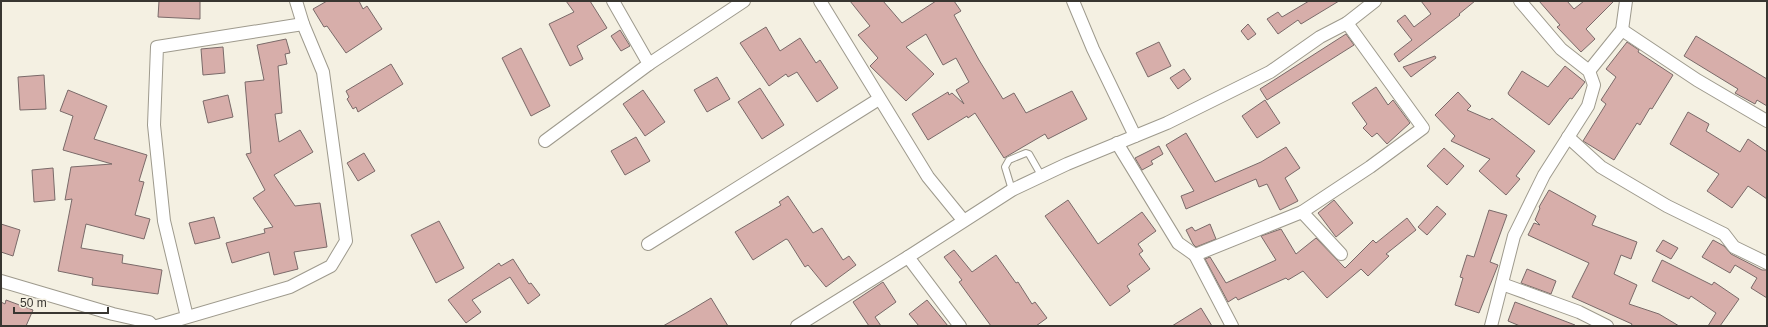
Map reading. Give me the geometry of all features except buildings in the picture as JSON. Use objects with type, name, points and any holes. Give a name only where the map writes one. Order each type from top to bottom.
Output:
[{"type":"street","points":[[157,326],[290,287],[331,266],[346,241],[323,72],[303,24],[296,1]]},
{"type":"street","points":[[613,1],[649,64]]},
{"type":"street","points":[[544,141],[649,64],[744,1]]},
{"type":"street","points":[[820,1],[879,99],[928,176],[963,220]]},
{"type":"street","points":[[1073,1],[1093,49],[1135,136]]},
{"type":"street","points":[[797,326],[1012,190],[1041,175],[1208,104],[1270,72],[1320,37],[1347,23],[1375,1]]},
{"type":"street","points":[[1491,326],[1514,236],[1544,175],[1588,106],[1594,85],[1589,71],[1561,49],[1520,1]]},
{"type":"street","points":[[1589,71],[1622,30],[1626,1]]},
{"type":"street","points":[[1195,255],[1302,212],[1370,167],[1423,128],[1347,23]]},
{"type":"street","points":[[187,318],[164,221],[154,125],[156,47],[303,24]]},
{"type":"street","points":[[1622,30],[1697,80],[1767,121]]},
{"type":"street","points":[[648,244],[879,99]]},
{"type":"street","points":[[1568,137],[1601,167],[1667,206],[1724,234],[1734,247],[1767,263]]},
{"type":"street","points":[[1117,143],[1178,243],[1195,255],[1232,326]]},
{"type":"street","points":[[1302,212],[1341,254]]},
{"type":"street","points":[[908,257],[960,326]]},
{"type":"street","points":[[1,282],[113,314],[149,322],[153,326]]},
{"type":"street","points":[[1502,284],[1579,312],[1607,326]]},
{"type":"lane","points":[[1012,190],[1005,167],[1009,160],[1026,153],[1029,154],[1041,175]]}]
